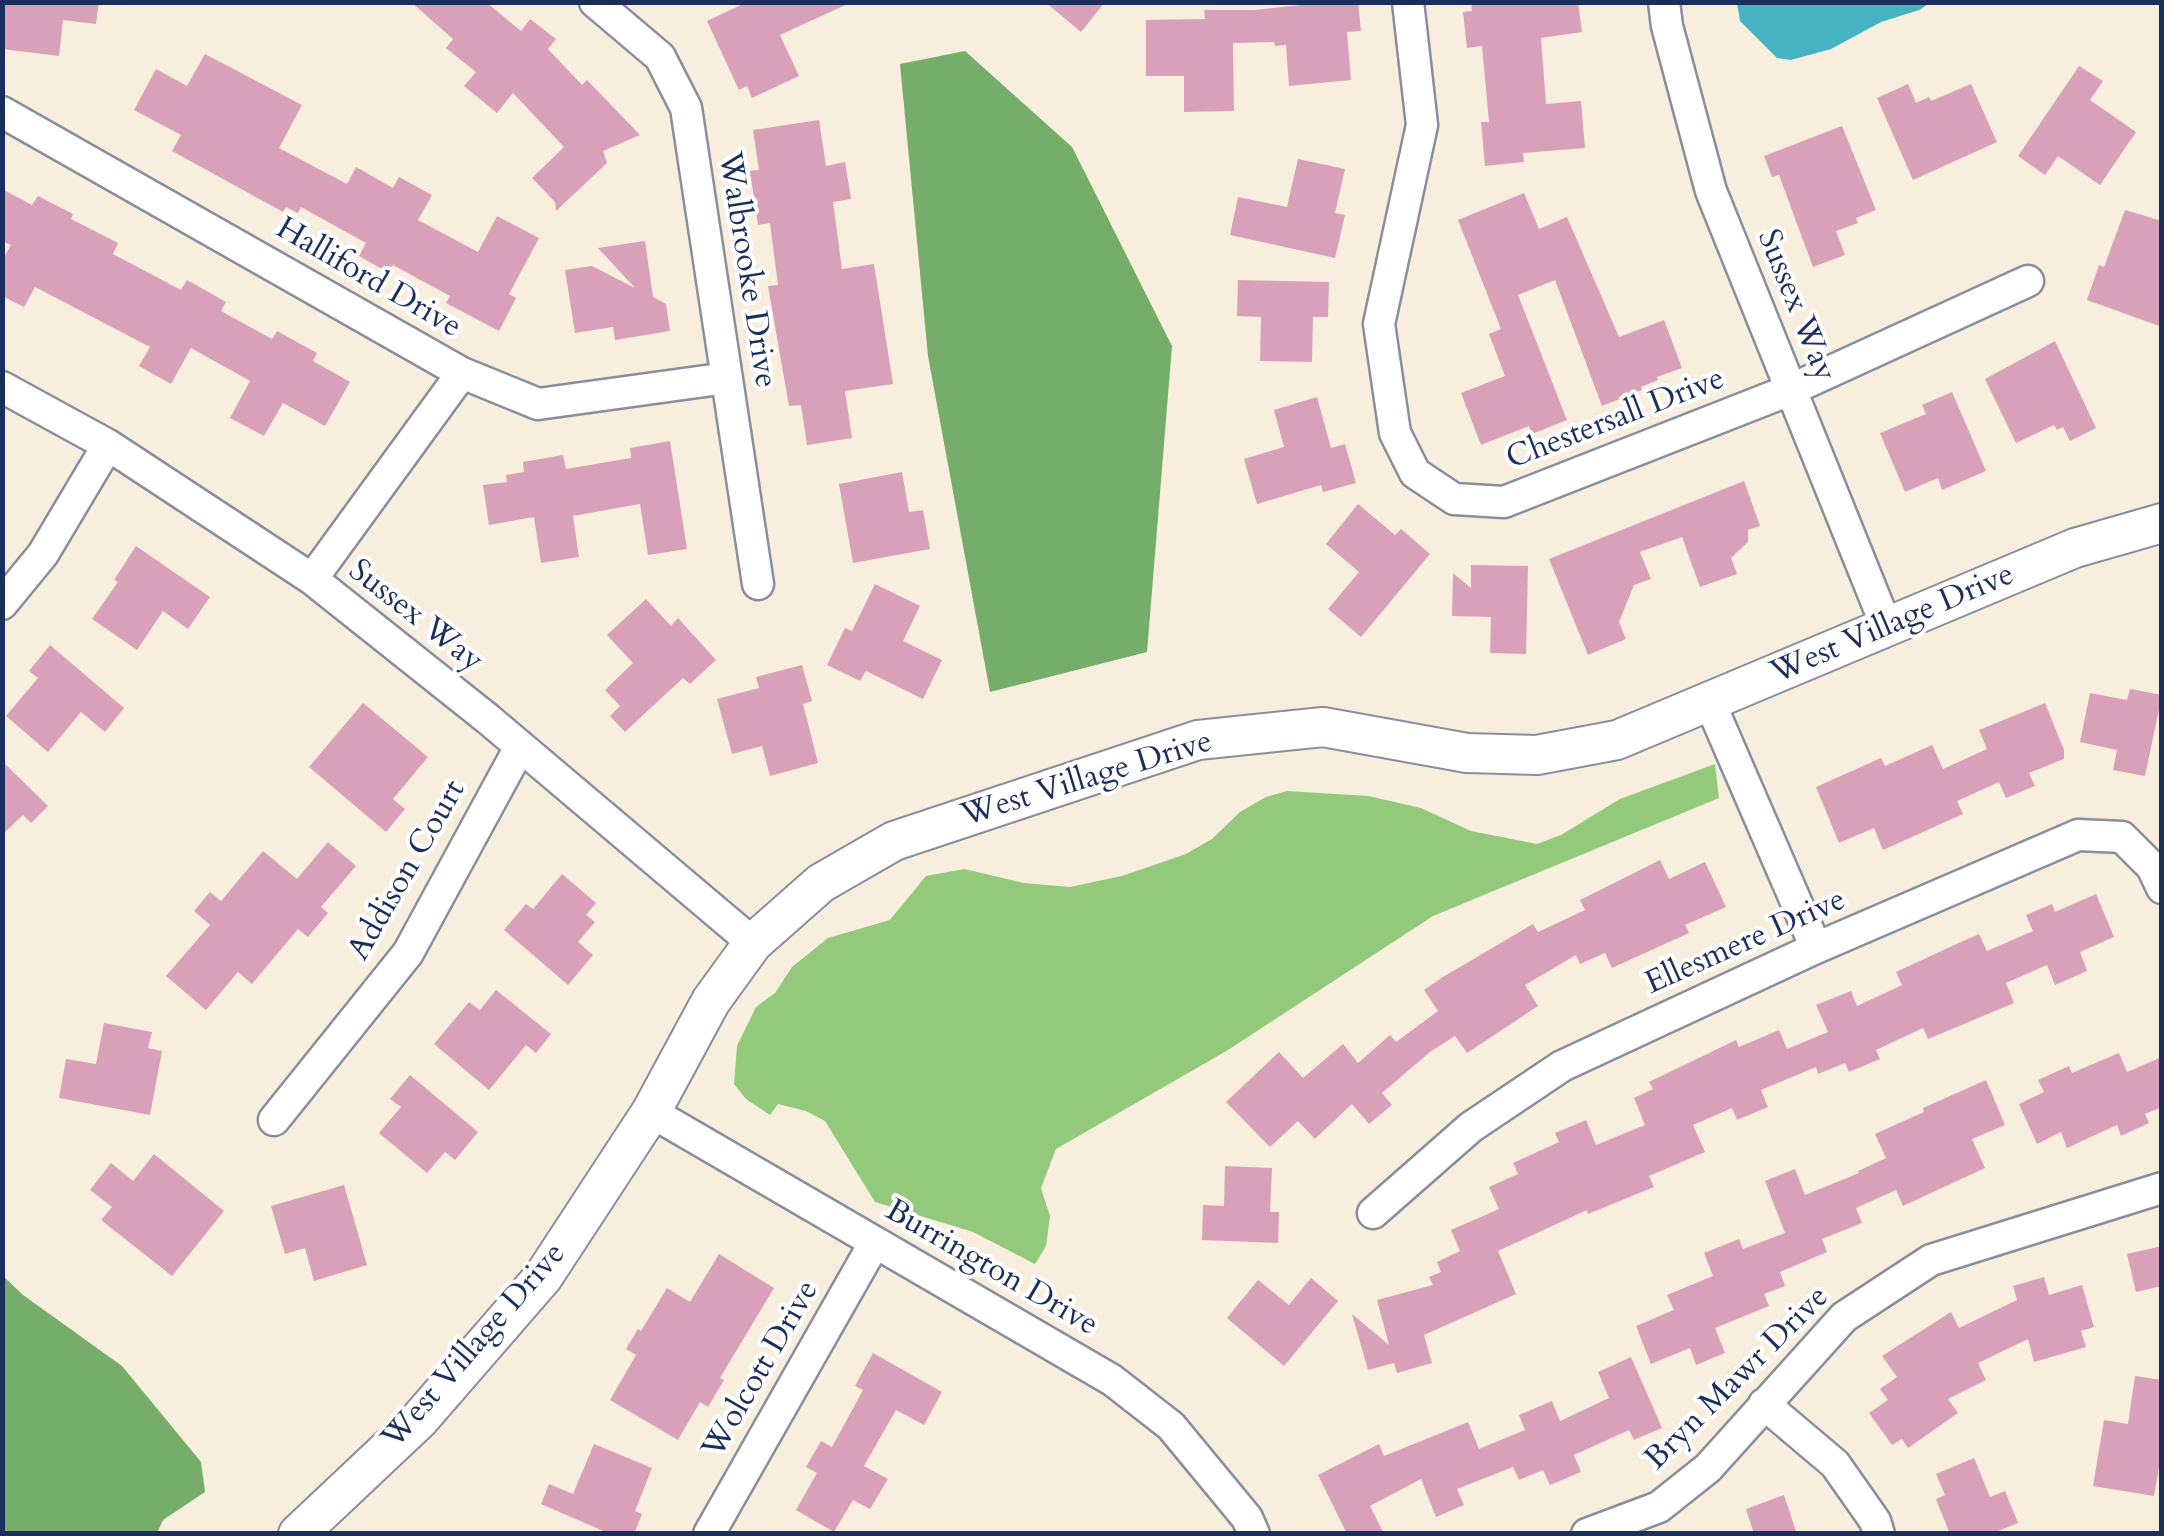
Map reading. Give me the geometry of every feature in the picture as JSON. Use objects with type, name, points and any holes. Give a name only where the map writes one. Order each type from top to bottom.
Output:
[{"type":"street","name":"Walbrooke Drive","points":[[595,2],[660,57],[686,108],[758,584]]},
{"type":"street","name":"Chestersall Drive","points":[[1408,2],[1422,125],[1379,324],[1395,433],[1415,473],[1454,499],[1504,502],[1790,390],[2028,281]]},
{"type":"street","name":"Sussex Way","points":[[1664,2],[1711,191],[1887,628]]},
{"type":"street","name":"Halliford Drive","points":[[2,112],[462,373],[538,404],[727,378]]},
{"type":"street","points":[[312,580],[462,373]]},
{"type":"street","name":"Sussex Way","points":[[2,387],[108,444],[312,580],[520,746],[754,944]]},
{"type":"street","points":[[2,604],[44,554],[108,444]]},
{"type":"street","name":"West Village Drive","points":[[298,1534],[419,1420],[543,1277],[652,1112],[711,1001],[754,944],[821,883],[894,841],[1198,740],[1323,727],[1467,754],[1537,755],[1617,740],[2075,548],[2162,523]]},
{"type":"street","points":[[1710,702],[1816,948]]},
{"type":"street","name":"Addison Court","points":[[274,1120],[408,953],[520,746]]},
{"type":"street","name":"Ellesmere Drive","points":[[1373,1213],[1471,1127],[1562,1066],[1816,948],[2078,835],[2122,837],[2152,866],[2162,888]]},
{"type":"street","name":"Burrington Drive","points":[[652,1112],[1112,1380],[1172,1426],[1247,1518],[1254,1534]]},
{"type":"street","name":"Bryn Mawr Drive","points":[[1587,1534],[1659,1506],[1708,1468],[1844,1318],[1932,1260],[2162,1188]]},
{"type":"street","name":"Wolcott Drive","points":[[709,1534],[875,1242]]},
{"type":"street","points":[[1764,1404],[1834,1464],[1875,1521],[1879,1534]]},
{"type":"green space","points":[[965,51],[1072,147],[1172,346],[1147,652],[990,692],[928,356],[900,64]]},
{"type":"green space","points":[[1715,764],[1719,798],[1433,916],[1228,1050],[1056,1149],[1041,1188],[1050,1216],[1046,1246],[1035,1264],[973,1232],[875,1202],[825,1121],[778,1104],[770,1115],[746,1099],[734,1084],[737,1046],[756,1007],[775,993],[792,967],[828,938],[890,920],[926,876],[964,869],[1024,883],[1070,887],[1122,876],[1186,854],[1212,839],[1240,812],[1266,797],[1287,791],[1368,796],[1421,808],[1471,831],[1537,844],[1561,835],[1620,799]]},
{"type":"green space","points":[[3,1276],[23,1295],[122,1366],[201,1462],[205,1492],[163,1520],[157,1533],[3,1533]]},
{"type":"water","points":[[1737,2],[1930,3],[1881,22],[1831,49],[1791,60],[1777,58],[1740,21]]},
{"type":"building","points":[[2,2],[99,2],[96,24],[63,20],[59,56],[2,49]]},
{"type":"building","points":[[411,2],[486,2],[521,31],[530,19],[556,39],[548,49],[582,85],[587,80],[640,135],[603,151],[607,163],[556,211],[555,202],[532,178],[564,147],[513,93],[497,113],[464,86],[476,72],[446,48],[453,39]]},
{"type":"building","points":[[747,2],[852,2],[780,35],[799,76],[752,98],[747,86],[739,90],[707,21]]},
{"type":"building","points":[[1045,2],[1105,2],[1081,32]]},
{"type":"building","points":[[1358,2],[1361,31],[1347,32],[1351,80],[1289,86],[1286,45],[1275,46],[1274,42],[1233,43],[1234,111],[1184,112],[1184,76],[1146,76],[1146,20],[1205,19],[1204,10],[1254,10]]},
{"type":"building","points":[[1471,2],[1578,2],[1582,32],[1541,38],[1546,104],[1581,101],[1585,148],[1523,153],[1524,162],[1485,166],[1481,122],[1489,122],[1482,46],[1467,48],[1463,12],[1472,11]]},
{"type":"building","points":[[205,54],[302,105],[279,148],[347,184],[356,167],[393,188],[399,177],[432,195],[418,220],[478,252],[497,216],[539,238],[509,294],[516,298],[499,331],[446,303],[450,296],[393,265],[389,273],[359,256],[366,243],[301,207],[298,213],[286,207],[283,212],[172,151],[181,135],[134,110],[156,69],[187,86]]},
{"type":"building","points":[[2079,66],[2103,81],[2090,100],[2136,132],[2100,185],[2058,156],[2045,175],[2018,156]]},
{"type":"building","points":[[1908,84],[1916,103],[1929,97],[1931,101],[1971,84],[1997,142],[1913,180],[1877,98]]},
{"type":"building","points":[[819,120],[826,166],[845,162],[851,199],[833,202],[842,269],[874,264],[893,384],[845,391],[852,438],[807,445],[801,405],[789,406],[768,286],[778,285],[770,223],[758,225],[750,171],[759,170],[753,130]]},
{"type":"building","points":[[1842,126],[1876,210],[1856,218],[1858,223],[1836,231],[1845,255],[1813,267],[1779,175],[1772,177],[1764,156]]},
{"type":"building","points":[[1298,159],[1345,169],[1335,213],[1345,215],[1335,258],[1230,235],[1238,197],[1287,207]]},
{"type":"building","points":[[2,189],[32,205],[38,196],[73,214],[71,219],[118,243],[113,254],[181,290],[187,280],[226,302],[221,311],[272,339],[277,331],[317,353],[313,361],[350,382],[325,426],[283,403],[264,436],[230,418],[250,381],[191,348],[171,384],[139,366],[150,347],[35,287],[24,307],[2,296],[2,261],[11,245],[2,241]]},
{"type":"building","points":[[1524,193],[1539,229],[1567,217],[1619,337],[1664,320],[1682,368],[1602,406],[1555,280],[1518,295],[1567,420],[1532,434],[1529,426],[1481,445],[1461,393],[1505,376],[1489,334],[1501,329],[1458,220]]},
{"type":"building","points":[[2125,210],[2162,221],[2162,327],[2087,300]]},
{"type":"building","points":[[645,241],[653,297],[666,304],[670,331],[615,340],[613,327],[575,333],[565,270],[592,266],[635,288],[598,248]]},
{"type":"building","points":[[1238,280],[1329,282],[1328,317],[1313,317],[1312,362],[1260,361],[1261,317],[1237,316]]},
{"type":"building","points":[[2055,341],[2096,428],[2070,441],[2063,427],[2057,430],[2054,425],[2016,443],[1985,379]]},
{"type":"building","points":[[1952,392],[1986,471],[1942,490],[1938,478],[1905,492],[1880,433],[1926,414],[1922,405]]},
{"type":"building","points":[[1317,397],[1331,448],[1345,444],[1356,483],[1323,492],[1321,485],[1257,504],[1244,459],[1284,447],[1274,410]]},
{"type":"building","points":[[670,441],[687,549],[648,555],[640,504],[573,516],[579,557],[541,563],[534,517],[489,525],[483,485],[507,482],[506,475],[524,472],[523,462],[563,455],[566,469],[631,458],[630,448]]},
{"type":"building","points":[[902,472],[909,512],[923,510],[930,549],[853,563],[839,484]]},
{"type":"building","points":[[1744,481],[1760,526],[1748,530],[1748,542],[1731,558],[1737,574],[1700,587],[1682,537],[1640,552],[1651,579],[1634,585],[1619,622],[1626,639],[1588,655],[1549,559]]},
{"type":"building","points":[[1358,504],[1395,535],[1401,529],[1430,554],[1361,637],[1328,609],[1359,572],[1326,544]]},
{"type":"building","points":[[136,546],[210,597],[188,629],[163,611],[137,650],[92,619],[118,582],[114,580]]},
{"type":"building","points":[[1471,565],[1528,566],[1526,654],[1490,653],[1491,617],[1452,616],[1453,573],[1471,588]]},
{"type":"building","points":[[875,584],[920,606],[903,641],[942,660],[923,699],[866,671],[860,681],[827,665],[845,628],[852,631]]},
{"type":"building","points":[[646,599],[671,626],[678,618],[716,660],[690,684],[683,678],[625,732],[610,716],[620,706],[605,690],[633,663],[607,635]]},
{"type":"building","points":[[50,645],[124,708],[105,732],[81,712],[48,752],[6,716],[38,678],[29,671]]},
{"type":"building","points":[[802,665],[812,701],[803,704],[818,763],[770,776],[762,746],[732,754],[717,699],[759,688],[756,677]]},
{"type":"building","points":[[2130,689],[2162,695],[2145,776],[2113,770],[2117,750],[2080,742],[2090,693],[2127,700]]},
{"type":"building","points":[[363,703],[428,757],[393,799],[405,809],[386,832],[309,767]]},
{"type":"building","points":[[2045,703],[2064,759],[2029,773],[2035,786],[2006,798],[1999,782],[1957,801],[1963,814],[1883,850],[1874,828],[1839,843],[1816,787],[1881,758],[1885,766],[1932,745],[1943,769],[1987,749],[1979,730]]},
{"type":"building","points":[[2,761],[48,806],[31,823],[23,815],[2,835]]},
{"type":"building","points":[[328,842],[356,866],[321,907],[328,913],[308,937],[298,929],[252,984],[238,972],[206,1010],[166,976],[210,925],[194,911],[210,892],[221,901],[263,851],[297,879]]},
{"type":"building","points":[[1660,860],[1669,879],[1705,862],[1726,907],[1685,925],[1689,933],[1612,968],[1605,953],[1580,964],[1576,955],[1525,985],[1538,1006],[1467,1053],[1455,1036],[1430,1052],[1382,1093],[1392,1105],[1369,1124],[1352,1104],[1315,1139],[1298,1121],[1270,1147],[1226,1102],[1279,1052],[1303,1078],[1343,1044],[1358,1063],[1390,1035],[1396,1042],[1438,1011],[1424,990],[1533,924],[1538,932],[1585,910],[1580,900]]},
{"type":"building","points":[[562,874],[596,903],[586,915],[595,922],[578,942],[593,955],[568,985],[504,930],[526,904],[533,909]]},
{"type":"building","points":[[2096,894],[2114,937],[2080,952],[2087,971],[2055,985],[2047,965],[2006,983],[2014,1003],[1928,1039],[1923,1028],[1876,1050],[1880,1059],[1849,1072],[1845,1063],[1818,1074],[1816,1067],[1761,1090],[1768,1107],[1737,1120],[1732,1108],[1693,1125],[1705,1152],[1649,1176],[1654,1187],[1588,1214],[1587,1210],[1498,1251],[1516,1294],[1424,1335],[1432,1363],[1397,1373],[1394,1363],[1368,1370],[1352,1314],[1389,1345],[1377,1300],[1433,1285],[1429,1277],[1441,1272],[1437,1262],[1460,1251],[1451,1230],[1499,1209],[1489,1187],[1518,1174],[1513,1163],[1559,1142],[1555,1133],[1586,1120],[1596,1145],[1645,1125],[1634,1098],[1653,1089],[1649,1082],[1736,1040],[1739,1047],[1779,1030],[1787,1049],[1828,1032],[1816,1005],[1851,991],[1857,1006],[1902,985],[1896,972],[1979,934],[1987,951],[2033,931],[2026,915],[2052,904],[2055,912]]},
{"type":"building","points":[[496,990],[551,1034],[536,1053],[526,1045],[489,1090],[434,1044],[469,1002],[480,1010]]},
{"type":"building","points":[[104,1023],[152,1032],[148,1048],[162,1051],[150,1115],[59,1098],[66,1059],[96,1064]]},
{"type":"building","points":[[2119,1053],[2127,1072],[2162,1057],[2162,1107],[2145,1114],[2149,1123],[2121,1136],[2117,1125],[2067,1148],[2061,1132],[2037,1144],[2019,1104],[2044,1092],[2038,1080],[2069,1066],[2072,1073]]},
{"type":"building","points":[[410,1075],[478,1132],[455,1160],[445,1152],[427,1173],[379,1133],[401,1107],[390,1099]]},
{"type":"building","points":[[1986,1080],[2005,1125],[1972,1139],[1985,1168],[1903,1206],[1896,1190],[1856,1208],[1862,1223],[1822,1239],[1827,1252],[1780,1272],[1785,1286],[1764,1294],[1769,1306],[1715,1328],[1725,1353],[1696,1365],[1690,1348],[1651,1364],[1636,1326],[1674,1310],[1667,1295],[1713,1276],[1704,1253],[1739,1239],[1743,1249],[1785,1233],[1765,1181],[1795,1169],[1805,1195],[1859,1173],[1886,1158],[1875,1134]]},
{"type":"building","points":[[154,1154],[224,1211],[172,1276],[101,1220],[112,1207],[90,1190],[111,1163],[133,1181]]},
{"type":"building","points":[[1225,1166],[1272,1168],[1270,1212],[1279,1212],[1278,1243],[1202,1240],[1203,1205],[1224,1206]]},
{"type":"building","points":[[344,1185],[367,1265],[314,1281],[305,1248],[285,1254],[271,1206]]},
{"type":"building","points":[[2162,1246],[2162,1286],[2136,1292],[2127,1254]]},
{"type":"building","points":[[719,1254],[774,1288],[720,1378],[724,1380],[708,1407],[700,1402],[678,1440],[610,1400],[636,1355],[626,1349],[667,1288],[690,1302]]},
{"type":"building","points":[[2044,1277],[2049,1295],[2082,1285],[2094,1327],[2081,1331],[2086,1347],[2034,1362],[2028,1339],[1978,1363],[1986,1380],[1948,1399],[1958,1413],[1908,1448],[1902,1439],[1892,1445],[1869,1413],[1888,1400],[1880,1389],[1897,1377],[1882,1356],[1951,1312],[1959,1328],[2017,1300],[2013,1286]]},
{"type":"building","points":[[1311,1278],[1338,1301],[1284,1366],[1227,1318],[1258,1280],[1289,1305]]},
{"type":"building","points":[[873,1353],[942,1392],[924,1425],[896,1410],[864,1466],[888,1479],[870,1509],[853,1500],[834,1532],[796,1510],[817,1473],[806,1467],[821,1441],[832,1447],[863,1390],[855,1386]]},
{"type":"building","points":[[1631,1357],[1662,1428],[1634,1440],[1629,1430],[1574,1455],[1581,1472],[1550,1485],[1543,1470],[1519,1480],[1513,1467],[1457,1489],[1464,1505],[1436,1517],[1421,1479],[1370,1506],[1384,1534],[1347,1534],[1318,1475],[1379,1444],[1384,1456],[1468,1422],[1479,1449],[1525,1430],[1519,1415],[1552,1401],[1560,1421],[1609,1398],[1598,1372]]},
{"type":"building","points":[[2135,1376],[2162,1380],[2162,1450],[2154,1496],[2093,1486],[2104,1420],[2128,1424]]},
{"type":"building","points":[[594,1444],[652,1468],[635,1511],[642,1514],[634,1534],[610,1534],[541,1504],[549,1484],[573,1494]]},
{"type":"building","points":[[1974,1458],[1990,1497],[2005,1491],[2018,1523],[1991,1534],[1950,1534],[1936,1499],[1945,1495],[1936,1474]]},
{"type":"building","points":[[1784,1495],[1797,1534],[1754,1534],[1746,1509]]}]
